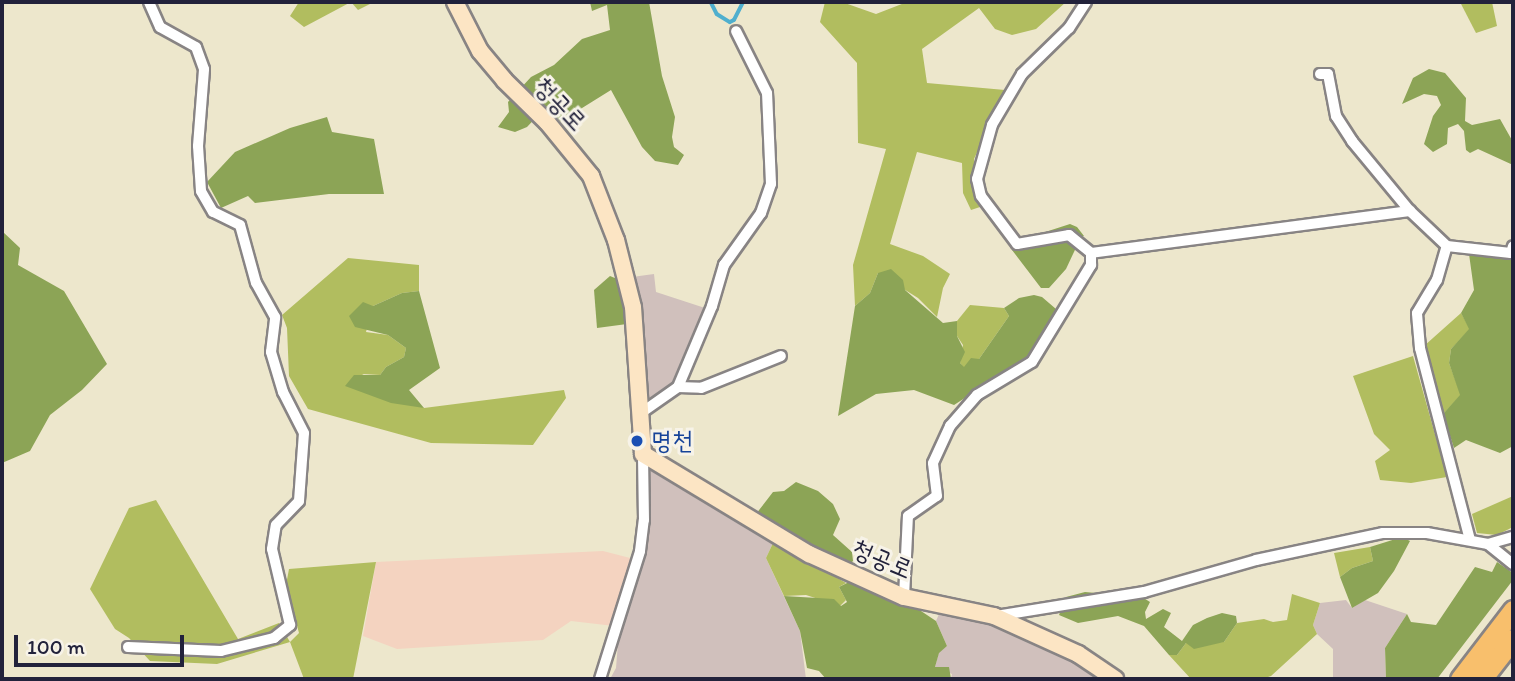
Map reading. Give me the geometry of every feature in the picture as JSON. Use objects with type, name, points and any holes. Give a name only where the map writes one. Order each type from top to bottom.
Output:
[{"type":"highway","points":[[1460,679],[1513,610]]},
{"type":"highway","points":[[1482,679],[1513,639]]},
{"type":"street","points":[[128,647],[221,651],[274,638],[290,625],[272,549],[276,526],[299,501],[304,433],[282,392],[271,352],[275,317],[256,283],[240,225],[213,212],[201,191],[198,146],[204,69],[196,47],[160,27],[149,2]]},
{"type":"street","name":"청공로","points":[[455,2],[480,51],[504,80],[547,122],[591,176],[616,240],[633,307],[645,520],[640,551],[600,679]]},
{"type":"street","points":[[1086,2],[1069,28],[1022,74],[992,125],[977,179],[981,196],[1017,244],[1069,235],[1091,253],[1409,211]]},
{"type":"street","points":[[640,413],[678,387],[712,306],[724,265],[761,213],[771,184],[767,93],[736,31]]},
{"type":"street","points":[[1320,74],[1328,74],[1336,117],[1341,125],[1409,211],[1447,246],[1511,253],[1513,246]]},
{"type":"street","points":[[1447,246],[1437,280],[1417,313],[1420,348],[1470,541]]},
{"type":"street","points":[[904,597],[908,516],[937,496],[933,463],[950,426],[977,395],[1032,362],[1091,265],[1091,253]]},
{"type":"street","points":[[678,387],[701,388],[781,356]]},
{"type":"street","name":"청공로","points":[[643,454],[809,554],[904,597],[994,616],[1078,654],[1115,679]]},
{"type":"street","points":[[994,616],[1144,592],[1256,560],[1383,533],[1427,533],[1488,544],[1513,537]]},
{"type":"street","points":[[1488,544],[1513,564]]},
{"type":"shaded area","points":[[654,274],[656,292],[705,308],[675,385],[644,406],[632,277]]},
{"type":"shaded area","points":[[648,464],[774,541],[766,558],[800,631],[806,679],[610,679],[616,668],[618,643],[647,517]]},
{"type":"shaded area","points":[[603,551],[634,559],[614,626],[571,621],[543,640],[397,649],[363,636],[376,562]]},
{"type":"shaded area","points":[[1346,600],[1352,608],[1365,600],[1407,614],[1385,648],[1386,679],[1333,679],[1333,649],[1317,634],[1313,625],[1320,603]]},
{"type":"shaded area","points":[[939,614],[1006,626],[1103,679],[951,679],[952,674],[935,667],[939,652],[947,646],[936,621]]},
{"type":"green space","points":[[299,2],[351,2],[304,27],[290,16]]},
{"type":"green space","points":[[351,2],[374,2],[358,10]]},
{"type":"green space","points":[[590,2],[649,2],[662,76],[675,117],[672,137],[674,147],[684,155],[678,165],[655,161],[642,147],[611,90],[558,123],[543,110],[527,127],[515,132],[498,127],[509,112],[508,102],[531,77],[554,65],[582,39],[610,30],[607,5],[592,11]]},
{"type":"green space","points":[[825,2],[842,2],[876,14],[907,2],[1066,2],[1036,29],[1012,35],[995,29],[979,8],[922,49],[927,83],[1005,90],[974,159],[980,207],[971,210],[963,193],[962,163],[917,152],[890,244],[923,256],[950,274],[943,288],[937,317],[918,298],[878,273],[870,293],[855,306],[853,265],[886,149],[858,143],[857,63],[820,22]]},
{"type":"green space","points":[[1460,2],[1492,2],[1497,26],[1476,33]]},
{"type":"green space","points":[[1429,69],[1445,73],[1466,98],[1465,121],[1472,125],[1500,119],[1513,142],[1513,165],[1478,149],[1470,153],[1466,150],[1464,131],[1458,124],[1448,128],[1447,144],[1433,152],[1424,144],[1433,116],[1441,105],[1437,96],[1424,94],[1402,104],[1413,78]]},
{"type":"green space","points":[[327,117],[332,132],[374,139],[384,194],[329,194],[255,203],[248,196],[221,208],[207,182],[235,152],[290,128]]},
{"type":"green space","points":[[1070,224],[1077,227],[1084,236],[1081,237],[1066,269],[1049,288],[1041,288],[1012,250],[1028,247],[1039,234]]},
{"type":"green space","points":[[2,231],[20,248],[18,265],[64,291],[107,364],[82,390],[50,415],[30,451],[2,463]]},
{"type":"green space","points":[[1469,254],[1513,257],[1513,446],[1500,453],[1466,440],[1454,448],[1443,414],[1460,395],[1449,363],[1451,349],[1469,329],[1461,313],[1474,290]]},
{"type":"green space","points":[[348,258],[419,265],[419,291],[402,293],[373,306],[366,332],[388,335],[406,348],[404,357],[386,367],[380,375],[362,374],[424,408],[564,390],[566,398],[533,445],[431,443],[308,409],[289,376],[287,328],[282,315]]},
{"type":"green space","points":[[891,269],[903,280],[905,290],[943,323],[957,321],[957,336],[965,352],[960,363],[964,367],[971,358],[979,359],[1009,316],[1004,308],[1019,298],[1034,295],[1042,297],[1056,309],[1031,355],[954,405],[914,390],[876,394],[838,416],[855,306],[870,293],[878,273]]},
{"type":"green space","points":[[610,276],[634,286],[627,324],[597,328],[594,290]]},
{"type":"green space","points":[[419,291],[440,368],[409,390],[424,408],[391,403],[345,386],[354,375],[380,375],[386,367],[404,357],[406,348],[388,335],[355,327],[349,316],[363,302],[373,306],[402,293]]},
{"type":"green space","points":[[970,305],[1004,308],[1009,316],[979,359],[964,368],[960,363],[963,345],[957,336],[957,321]]},
{"type":"green space","points":[[1461,313],[1470,329],[1451,349],[1449,363],[1461,395],[1443,414],[1424,346]]},
{"type":"green space","points":[[1413,356],[1447,477],[1411,483],[1380,480],[1375,461],[1390,450],[1374,434],[1353,376]]},
{"type":"green space","points":[[796,482],[818,491],[833,504],[840,519],[833,535],[852,552],[853,561],[849,565],[838,562],[756,514],[773,492],[784,491]]},
{"type":"green space","points":[[1513,496],[1513,527],[1497,535],[1477,533],[1472,514]]},
{"type":"green space","points":[[156,500],[238,639],[279,623],[290,642],[217,664],[150,661],[129,638],[115,629],[90,589],[129,508]]},
{"type":"green space","points":[[1402,537],[1410,541],[1394,571],[1378,593],[1352,608],[1340,577],[1352,568],[1373,561],[1370,547]]},
{"type":"green space","points":[[774,541],[846,583],[839,587],[846,600],[840,606],[806,595],[784,596],[766,558]]},
{"type":"green space","points":[[1370,547],[1373,561],[1352,568],[1340,577],[1334,553]]},
{"type":"green space","points":[[376,562],[353,679],[304,679],[290,642],[299,633],[286,585],[289,569]]},
{"type":"green space","points":[[1497,562],[1513,573],[1513,580],[1437,679],[1386,679],[1385,648],[1407,614],[1411,622],[1436,625],[1475,567],[1492,572]]},
{"type":"green space","points":[[853,580],[906,601],[936,621],[947,646],[939,653],[935,667],[949,667],[951,679],[826,679],[819,671],[807,668],[800,631],[784,596],[834,599],[841,606],[847,602],[839,587]]},
{"type":"green space","points":[[1085,592],[1142,597],[1150,602],[1145,612],[1146,619],[1163,609],[1171,613],[1164,627],[1182,641],[1193,625],[1222,613],[1236,616],[1237,623],[1224,642],[1194,649],[1186,643],[1177,655],[1169,655],[1144,626],[1118,616],[1078,623],[1059,615],[1066,597]]},
{"type":"green space","points":[[1292,594],[1320,603],[1313,625],[1317,634],[1271,676],[1262,679],[1191,679],[1169,655],[1177,655],[1186,643],[1224,642],[1237,623],[1264,619],[1273,622],[1287,620]]},
{"type":"waterway","points":[[711,2],[717,14],[730,22],[734,20],[743,2]]},
{"type":"place","name":"명천","points":[[637,441]]}]
